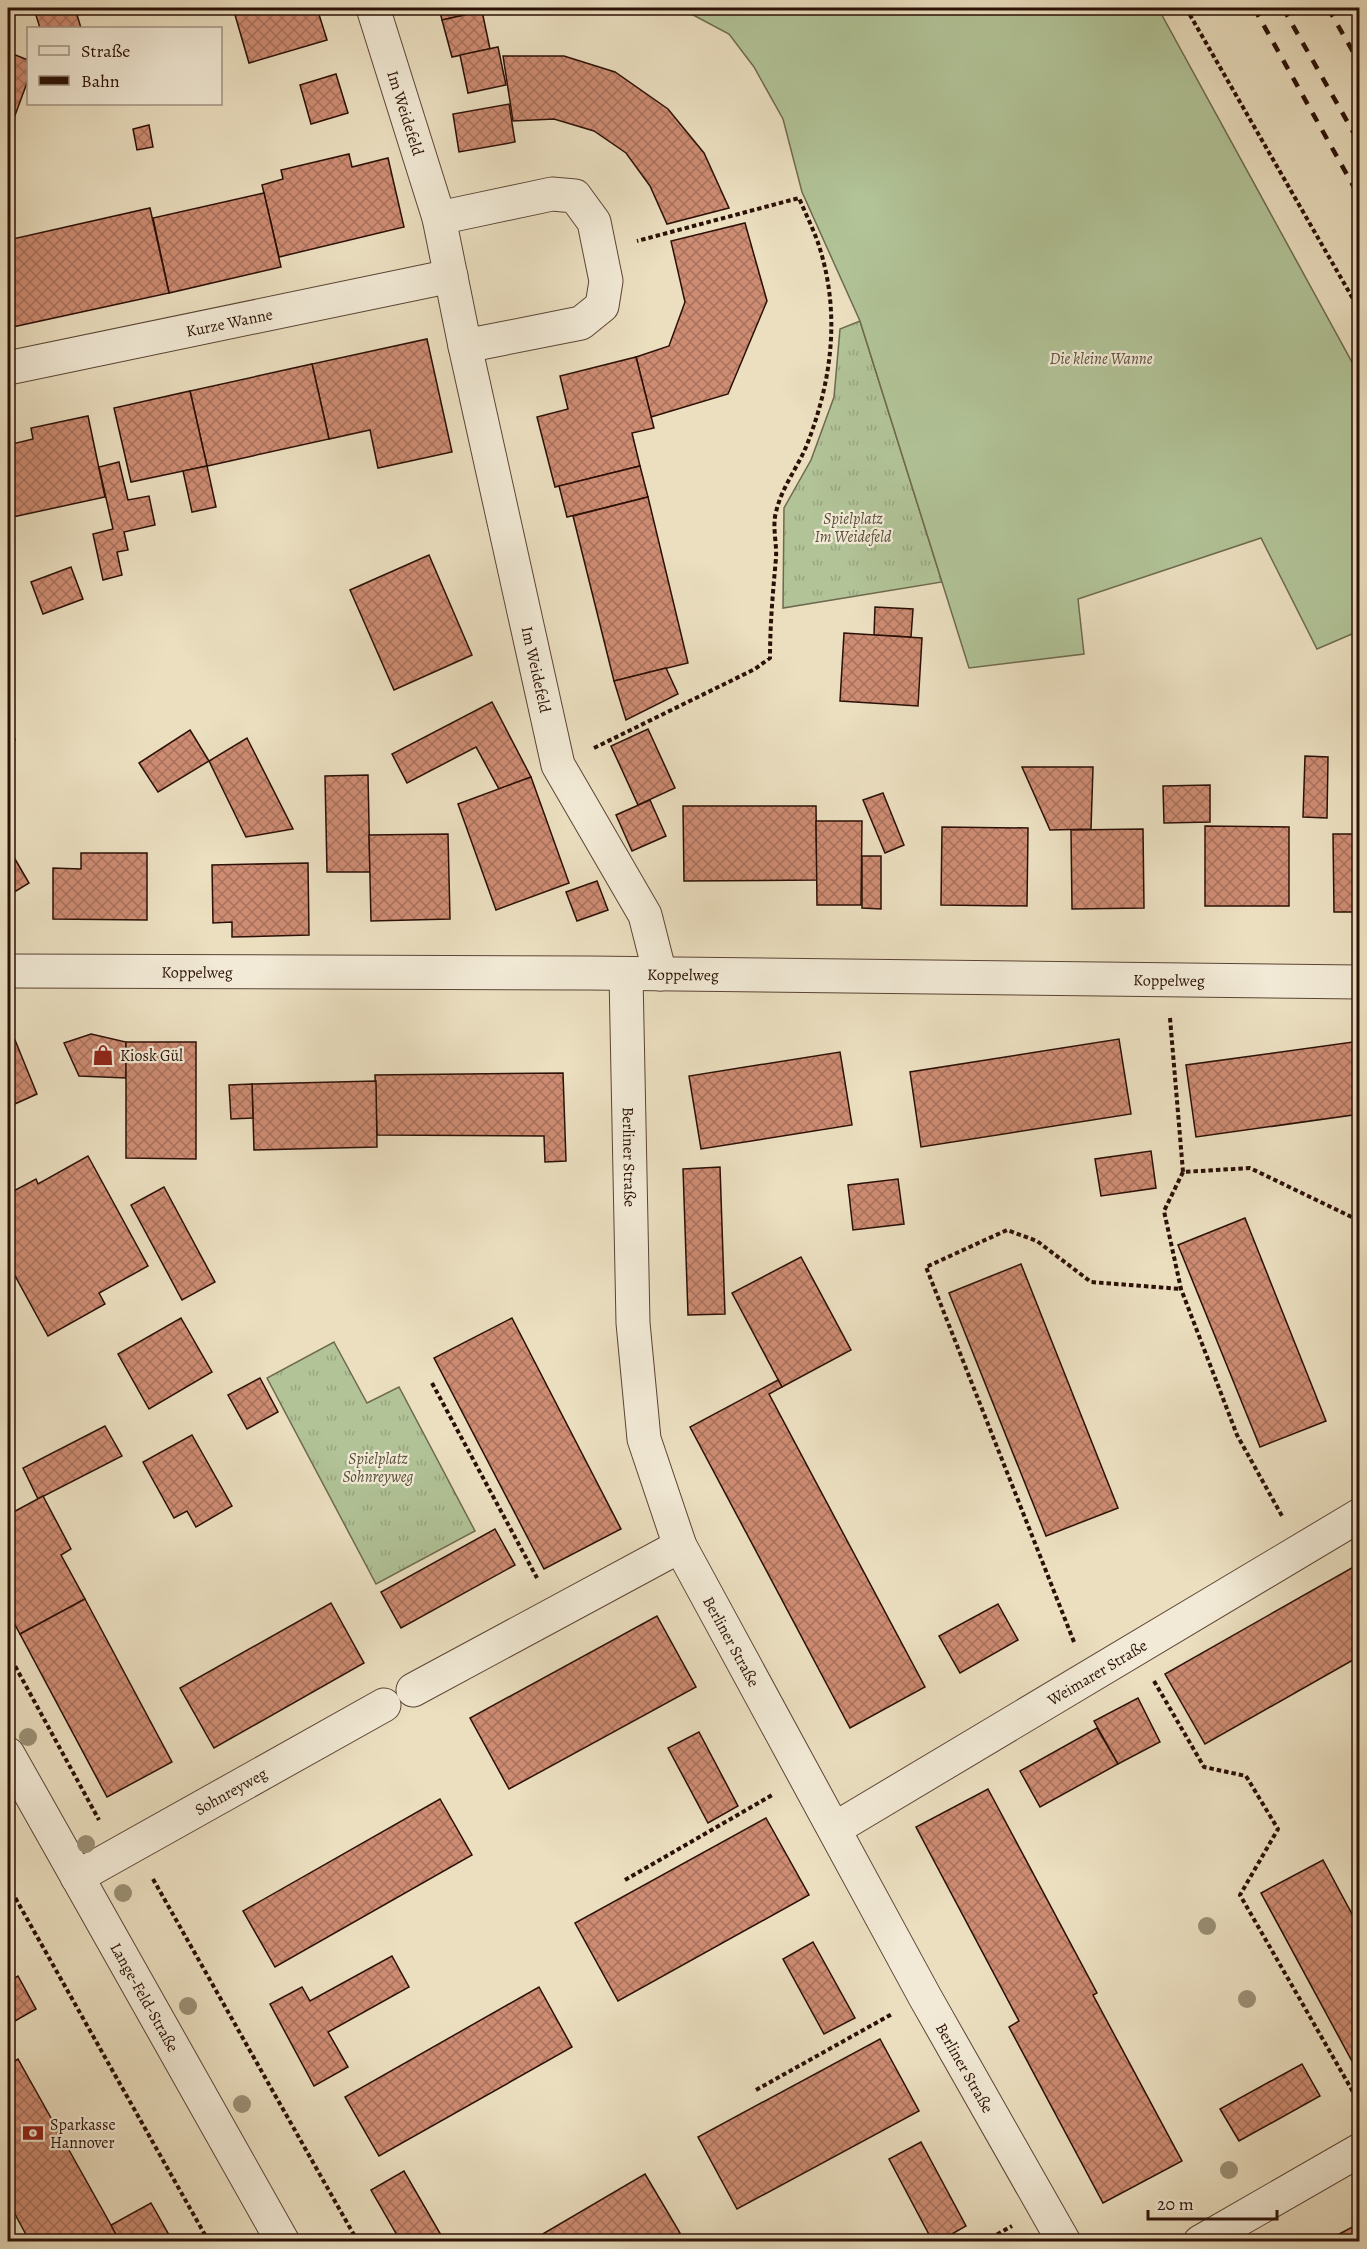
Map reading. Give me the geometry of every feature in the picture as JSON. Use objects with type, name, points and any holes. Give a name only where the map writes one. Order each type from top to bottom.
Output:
[{"type":"street","name":"Im Weidefeld","points":[[373,8],[439,218],[465,346],[558,765],[645,915],[660,974]]},
{"type":"street","points":[[439,218],[552,194],[575,196],[594,222],[600,251],[606,281],[602,306],[580,323],[465,346]]},
{"type":"street","name":"Kurze Wanne","points":[[8,368],[451,276]]},
{"type":"street","name":"Koppelweg","points":[[8,971],[660,974],[1359,982]]},
{"type":"street","name":"Berliner Straße","points":[[626,975],[633,1323],[644,1439],[680,1546],[836,1828],[925,1996],[1064,2241]]},
{"type":"street","name":"Weimarer Straße","points":[[836,1828],[1359,1515]]},
{"type":"street","name":"Sohnreyweg","points":[[77,1877],[399,1698],[680,1546]]},
{"type":"street","name":"Lange-Feld-Straße","points":[[8,1754],[283,2241]]},
{"type":"street","points":[[1200,2241],[1359,2150]]},
{"type":"path","points":[[1186,8],[1359,311]]},
{"type":"path","points":[[558,765],[755,669],[770,658],[770,605],[776,556],[775,515],[780,495],[807,446],[823,403],[830,367],[832,328],[829,287],[820,248],[799,198],[600,251]]},
{"type":"path","points":[[1167,980],[1183,1172],[1164,1211],[1181,1289],[1238,1435],[1301,1550]]},
{"type":"path","points":[[1183,1172],[1250,1168],[1359,1221]]},
{"type":"path","points":[[1088,1677],[926,1267],[1007,1230],[1037,1241],[1091,1282],[1181,1289]]},
{"type":"path","points":[[432,1383],[556,1612]]},
{"type":"path","points":[[1136,1649],[1204,1767],[1246,1776],[1278,1829],[1240,1895],[1359,2104]]},
{"type":"path","points":[[8,1653],[118,1854],[149,1873],[358,2241]]},
{"type":"path","points":[[625,1880],[783,1789],[806,1773]]},
{"type":"path","points":[[8,1886],[208,2241]]},
{"type":"path","points":[[756,2090],[925,1996]]},
{"type":"green space","name":"Die kleine Wanne","points":[[680,8],[1158,8],[1359,375],[1359,631],[1317,649],[1261,538],[1078,599],[1084,654],[969,668],[860,321],[802,192],[783,119],[754,67],[729,34]]},
{"type":"green space","name":"Spielplatz Im Weidefeld","points":[[860,321],[942,582],[783,608],[784,508],[811,460],[834,397],[840,329]]},
{"type":"green space","name":"Spielplatz Sohnreyweg","points":[[334,1342],[367,1403],[399,1387],[475,1531],[376,1584],[267,1378]]},
{"type":"building","points":[[48,8],[75,8],[81,27],[40,27],[35,12]]},
{"type":"building","points":[[233,8],[317,8],[327,40],[249,63]]},
{"type":"building","points":[[439,8],[496,8],[442,20]]},
{"type":"building","points":[[482,11],[490,49],[452,57],[442,20]]},
{"type":"building","points":[[498,47],[506,85],[468,93],[460,55]]},
{"type":"building","points":[[8,52],[27,60],[27,83],[10,129],[8,128]]},
{"type":"building","points":[[503,56],[564,56],[615,72],[668,109],[704,153],[729,208],[667,224],[650,186],[626,153],[594,131],[554,119],[513,121]]},
{"type":"building","points":[[336,74],[348,113],[311,124],[300,85]]},
{"type":"building","points":[[509,104],[515,142],[459,152],[453,114]]},
{"type":"building","points":[[149,125],[153,147],[137,150],[133,129]]},
{"type":"building","points":[[349,154],[352,167],[388,158],[404,227],[279,257],[262,185],[283,179],[281,170]]},
{"type":"building","points":[[264,193],[281,267],[169,293],[153,218]]},
{"type":"building","points":[[150,208],[169,293],[8,328],[8,240]]},
{"type":"building","points":[[745,223],[767,301],[728,394],[651,417],[636,357],[669,346],[685,302],[671,241]]},
{"type":"building","points":[[427,339],[452,452],[378,468],[370,430],[329,439],[312,364]]},
{"type":"building","points":[[636,357],[654,428],[632,433],[640,466],[555,487],[537,417],[568,409],[560,376]]},
{"type":"building","points":[[312,364],[329,439],[207,466],[190,391]]},
{"type":"building","points":[[190,391],[207,466],[131,482],[114,408]]},
{"type":"building","points":[[88,416],[105,497],[8,518],[8,445],[33,439],[31,428]]},
{"type":"building","points":[[119,462],[128,500],[149,496],[155,525],[124,532],[128,550],[117,552],[122,575],[103,580],[93,534],[113,529],[99,467]]},
{"type":"building","points":[[207,466],[216,507],[192,512],[183,471]]},
{"type":"building","points":[[640,466],[648,497],[567,517],[559,486]]},
{"type":"building","points":[[648,497],[688,663],[614,681],[573,516]]},
{"type":"building","points":[[429,555],[472,655],[394,690],[350,590]]},
{"type":"building","points":[[71,567],[83,599],[43,614],[31,582]]},
{"type":"building","points":[[875,607],[913,609],[911,637],[874,635]]},
{"type":"building","points":[[844,633],[922,638],[918,706],[840,701]]},
{"type":"building","points":[[666,668],[678,694],[626,720],[614,681]]},
{"type":"building","points":[[492,702],[531,777],[499,789],[476,747],[407,783],[392,754]]},
{"type":"building","points":[[8,710],[15,740],[8,741]]},
{"type":"building","points":[[648,729],[675,788],[638,805],[611,746]]},
{"type":"building","points":[[190,730],[209,761],[158,792],[139,763]]},
{"type":"building","points":[[247,738],[293,829],[246,837],[209,761]]},
{"type":"building","points":[[1305,756],[1328,757],[1327,818],[1303,817]]},
{"type":"building","points":[[1022,767],[1093,767],[1091,829],[1050,830]]},
{"type":"building","points":[[368,775],[370,872],[327,872],[325,776]]},
{"type":"building","points":[[531,777],[569,883],[496,910],[458,804]]},
{"type":"building","points":[[1210,785],[1210,822],[1164,823],[1163,786]]},
{"type":"building","points":[[883,793],[904,845],[885,853],[863,800]]},
{"type":"building","points":[[650,800],[666,836],[632,851],[616,815]]},
{"type":"building","points":[[683,806],[816,806],[817,880],[684,881]]},
{"type":"building","points":[[816,821],[862,821],[861,905],[817,905]]},
{"type":"building","points":[[1205,826],[1289,827],[1289,906],[1205,906]]},
{"type":"building","points":[[942,827],[1028,828],[1027,906],[941,905]]},
{"type":"building","points":[[1143,829],[1144,908],[1072,909],[1071,830]]},
{"type":"building","points":[[448,834],[450,919],[371,921],[369,835]]},
{"type":"building","points":[[1333,834],[1360,834],[1360,912],[1334,912]]},
{"type":"building","points":[[8,847],[29,883],[8,896]]},
{"type":"building","points":[[81,853],[147,853],[147,920],[53,919],[53,868],[81,869]]},
{"type":"building","points":[[862,856],[881,856],[881,909],[862,908]]},
{"type":"building","points":[[308,863],[309,935],[232,937],[232,922],[213,923],[212,865]]},
{"type":"building","points":[[597,881],[608,910],[577,921],[566,892]]},
{"type":"building","points":[[91,1034],[126,1042],[126,1078],[79,1076],[64,1043]]},
{"type":"building","points":[[1119,1039],[1131,1114],[921,1147],[910,1072]]},
{"type":"building","points":[[15,1040],[37,1094],[8,1107],[8,1043]]},
{"type":"building","points":[[1360,1041],[1360,1114],[1196,1137],[1186,1065]]},
{"type":"building","points":[[126,1042],[196,1042],[196,1159],[126,1158]]},
{"type":"building","points":[[840,1052],[852,1125],[701,1149],[689,1076]]},
{"type":"building","points":[[563,1073],[566,1161],[545,1162],[544,1136],[377,1135],[375,1075]]},
{"type":"building","points":[[376,1081],[377,1147],[254,1150],[252,1084]]},
{"type":"building","points":[[252,1084],[253,1118],[231,1119],[229,1085]]},
{"type":"building","points":[[1151,1151],[1156,1188],[1101,1196],[1095,1159]]},
{"type":"building","points":[[88,1156],[148,1266],[99,1293],[105,1304],[48,1336],[8,1263],[8,1194],[36,1179],[38,1184]]},
{"type":"building","points":[[720,1167],[725,1314],[688,1315],[683,1169]]},
{"type":"building","points":[[898,1179],[904,1224],[853,1230],[848,1185]]},
{"type":"building","points":[[164,1187],[215,1282],[182,1300],[131,1205]]},
{"type":"building","points":[[1245,1218],[1326,1421],[1260,1447],[1178,1245]]},
{"type":"building","points":[[801,1257],[851,1350],[782,1387],[732,1293]]},
{"type":"building","points":[[1021,1264],[1118,1508],[1046,1536],[949,1293]]},
{"type":"building","points":[[181,1318],[212,1372],[149,1409],[118,1354]]},
{"type":"building","points":[[512,1318],[621,1529],[544,1569],[434,1358]]},
{"type":"building","points":[[260,1378],[278,1412],[247,1429],[228,1395]]},
{"type":"building","points":[[778,1380],[782,1387],[769,1394],[925,1687],[850,1728],[690,1427]]},
{"type":"building","points":[[105,1426],[122,1456],[38,1499],[23,1468]]},
{"type":"building","points":[[192,1435],[232,1506],[196,1527],[187,1511],[174,1518],[143,1462]]},
{"type":"building","points":[[43,1496],[71,1549],[61,1555],[85,1599],[20,1634],[8,1612],[8,1515]]},
{"type":"building","points":[[495,1529],[515,1565],[401,1628],[381,1592]]},
{"type":"building","points":[[1357,1565],[1360,1656],[1205,1744],[1165,1674]]},
{"type":"building","points":[[85,1599],[172,1762],[107,1797],[20,1634]]},
{"type":"building","points":[[331,1603],[364,1663],[214,1748],[180,1688]]},
{"type":"building","points":[[998,1604],[1018,1640],[960,1673],[939,1636]]},
{"type":"building","points":[[657,1616],[696,1687],[509,1789],[470,1718]]},
{"type":"building","points":[[1138,1698],[1160,1742],[1118,1764],[1094,1721]]},
{"type":"building","points":[[1097,1728],[1118,1764],[1040,1807],[1020,1771]]},
{"type":"building","points":[[699,1732],[738,1806],[708,1823],[668,1748]]},
{"type":"building","points":[[988,1789],[1097,1993],[1093,1995],[1182,2161],[1103,2203],[1009,2027],[1019,2021],[916,1827]]},
{"type":"building","points":[[440,1799],[472,1855],[275,1967],[243,1911]]},
{"type":"building","points":[[766,1818],[809,1895],[618,2001],[575,1923]]},
{"type":"building","points":[[1323,1860],[1360,1929],[1360,2076],[1261,1893]]},
{"type":"building","points":[[813,1942],[855,2018],[824,2034],[783,1959]]},
{"type":"building","points":[[392,1956],[409,1987],[328,2032],[348,2067],[314,2086],[270,2004],[302,1987],[310,2001]]},
{"type":"building","points":[[18,1976],[36,2009],[8,2025],[8,1982]]},
{"type":"building","points":[[539,1987],[572,2047],[379,2156],[345,2097]]},
{"type":"building","points":[[880,2039],[919,2111],[737,2209],[698,2137]]},
{"type":"building","name":"Sparkasse Hannover","points":[[18,2059],[120,2242],[30,2242],[8,2201],[8,2065]]},
{"type":"building","points":[[1302,2064],[1320,2096],[1239,2141],[1220,2109]]},
{"type":"building","points":[[921,2142],[966,2226],[938,2242],[933,2242],[889,2159]]},
{"type":"building","points":[[404,2171],[445,2242],[401,2242],[371,2190]]},
{"type":"building","points":[[645,2174],[680,2233],[665,2242],[529,2242]]},
{"type":"building","points":[[151,2203],[173,2242],[120,2242],[111,2225]]},
{"type":"building","points":[[1360,2223],[1360,2242],[1324,2242]]},
{"type":"railway","points":[[1254,8],[1360,198]]},
{"type":"railway","points":[[1283,8],[1360,144]]},
{"type":"railway","points":[[1328,8],[1360,64]]},
{"type":"place","name":"Kiosk Gül","points":[[103,1055]]},
{"type":"place","name":"Sparkasse Hannover","points":[[33,2133]]}]
